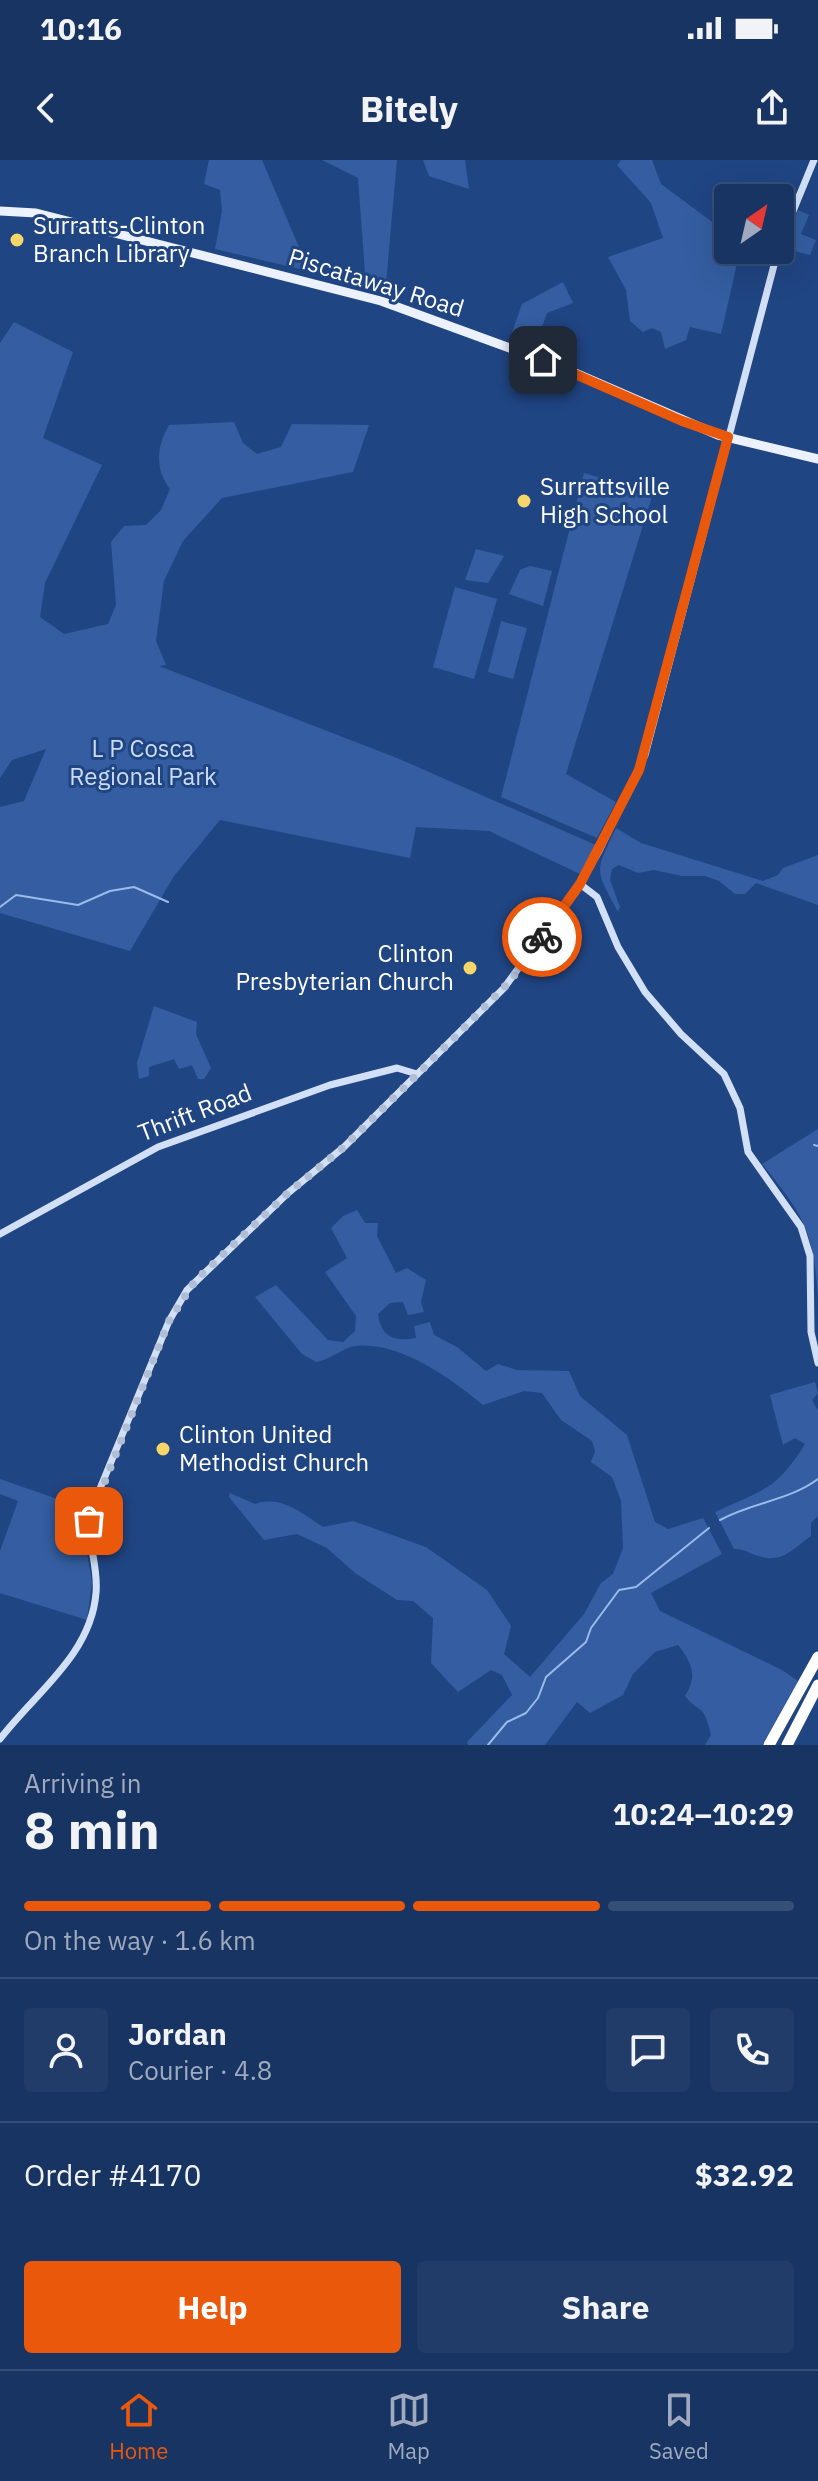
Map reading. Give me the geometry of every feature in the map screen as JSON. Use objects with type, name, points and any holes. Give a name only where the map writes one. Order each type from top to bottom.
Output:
[{"type":"highway","points":[[769,1745],[818,1657]]},
{"type":"highway","points":[[787,1745],[818,1685]]},
{"type":"main road","points":[[794,209],[814,160]]},
{"type":"main road","name":"Piscataway Road","points":[[0,211],[36,213],[381,301],[559,366],[682,421],[728,437],[818,459]]},
{"type":"main road","points":[[0,1739],[68,1662],[85,1635],[96,1592],[88,1534],[92,1508],[181,1298],[417,1074],[510,981],[580,884],[645,755],[774,264]]},
{"type":"main road","points":[[580,884],[602,906],[618,947],[645,992],[724,1074],[740,1108],[750,1156],[801,1227],[810,1256],[811,1332],[818,1363]]},
{"type":"main road","name":"Thrift Road","points":[[0,1234],[158,1147],[330,1085],[397,1068],[417,1074]]},
{"type":"green space","points":[[209,160],[262,160],[309,271],[215,249],[222,211],[220,190],[204,184]]},
{"type":"green space","points":[[322,160],[397,160],[385,295],[366,286],[358,178]]},
{"type":"green space","points":[[423,160],[465,160],[469,189],[429,176]]},
{"type":"green space","points":[[621,160],[652,160],[661,184],[714,223],[714,264],[737,264],[721,334],[690,327],[686,340],[665,349],[661,332],[652,328],[643,332],[630,321],[626,290],[608,257],[663,238],[651,203],[617,165]]},
{"type":"green space","points":[[798,210],[809,215],[801,234],[816,240],[810,255],[794,251],[794,220]]},
{"type":"green space","points":[[563,282],[573,303],[547,313],[533,351],[509,341],[522,304]]},
{"type":"green space","name":"L P Cosca Regional Park","points":[[14,322],[73,352],[43,438],[102,465],[45,583],[40,617],[64,634],[108,624],[116,605],[111,542],[124,526],[146,525],[161,510],[170,489],[162,474],[159,458],[169,425],[234,422],[243,443],[257,454],[281,447],[292,424],[369,425],[353,472],[222,498],[183,541],[164,581],[156,641],[166,665],[159,666],[397,758],[596,845],[580,874],[489,831],[416,827],[410,858],[220,820],[174,876],[130,951],[0,913],[0,807],[24,801],[46,749],[12,760],[0,778],[0,343]]},
{"type":"green space","points":[[584,473],[653,493],[566,774],[616,802],[597,838],[501,797]]},
{"type":"green space","points":[[476,549],[504,556],[488,583],[465,580]]},
{"type":"green space","points":[[530,566],[552,571],[543,606],[509,594],[520,570]]},
{"type":"green space","points":[[455,587],[497,599],[474,679],[433,667]]},
{"type":"green space","points":[[501,621],[527,628],[513,679],[488,672]]},
{"type":"green space","points":[[616,828],[641,843],[763,881],[778,875],[783,868],[818,855],[818,905],[756,883],[745,894],[735,894],[719,881],[705,876],[682,876],[654,870],[638,873],[619,865],[612,869],[610,880],[620,907],[618,912],[600,871]]},
{"type":"green space","points":[[154,1006],[197,1022],[196,1034],[211,1068],[204,1079],[198,1079],[192,1065],[179,1069],[174,1059],[149,1067],[149,1076],[139,1079],[137,1063]]},
{"type":"green space","points":[[818,1129],[818,1299],[810,1240],[797,1211],[762,1164]]},
{"type":"green space","points":[[357,1210],[365,1223],[378,1223],[377,1236],[396,1273],[407,1268],[426,1280],[421,1302],[424,1312],[408,1315],[403,1302],[390,1303],[378,1314],[386,1333],[402,1339],[416,1338],[414,1326],[430,1322],[434,1335],[457,1347],[486,1371],[498,1364],[517,1370],[569,1371],[580,1396],[627,1435],[655,1522],[668,1529],[703,1518],[722,1554],[651,1593],[660,1611],[782,1670],[798,1681],[762,1745],[705,1745],[711,1735],[703,1713],[685,1696],[692,1670],[678,1645],[655,1652],[633,1674],[623,1695],[590,1713],[577,1702],[545,1745],[468,1745],[467,1742],[512,1695],[502,1675],[491,1670],[458,1692],[431,1663],[433,1618],[413,1601],[397,1600],[355,1573],[327,1548],[297,1534],[264,1540],[229,1497],[230,1493],[255,1504],[283,1504],[323,1527],[353,1521],[426,1547],[487,1590],[511,1626],[504,1654],[530,1677],[584,1614],[601,1583],[613,1574],[623,1548],[621,1501],[612,1477],[591,1462],[595,1451],[592,1441],[561,1420],[542,1393],[524,1391],[483,1405],[424,1364],[407,1355],[372,1346],[351,1347],[316,1362],[302,1354],[255,1297],[276,1285],[328,1340],[343,1342],[355,1331],[356,1316],[325,1272],[347,1258],[331,1228],[343,1216]]},
{"type":"green space","points":[[815,1382],[818,1393],[812,1400],[818,1411],[818,1516],[811,1523],[811,1536],[787,1554],[774,1558],[734,1549],[715,1512],[767,1487],[786,1471],[805,1444],[795,1438],[783,1445],[770,1395]]},
{"type":"green space","points":[[0,1479],[89,1510],[85,1542],[92,1582],[87,1620],[0,1593],[0,1551],[18,1501],[0,1494]]},
{"type":"waterway","points":[[0,907],[16,895],[78,905],[110,891],[134,887],[168,902]]},
{"type":"waterway","points":[[814,1145],[818,1146]]},
{"type":"waterway","points":[[720,1520],[795,1492],[818,1479]]},
{"type":"waterway","points":[[488,1745],[507,1722],[526,1713],[538,1698],[546,1677],[586,1642],[591,1628],[619,1590],[636,1587],[709,1528]]},
{"type":"way so far","points":[[89,1521],[100,1487],[169,1321],[187,1290],[288,1193],[344,1147],[495,997],[542,937]]},
{"type":"place","name":"Surratts-Clinton Branch Library","points":[[17,240]]},
{"type":"place","name":"Surrattsville High School","points":[[524,501]]},
{"type":"place","name":"Clinton Presbyterian Church","points":[[470,968]]},
{"type":"place","name":"Clinton United Methodist Church","points":[[163,1449]]},
{"type":"route","points":[[542,937],[599,851],[645,755],[728,437],[682,421],[543,360]]}]
